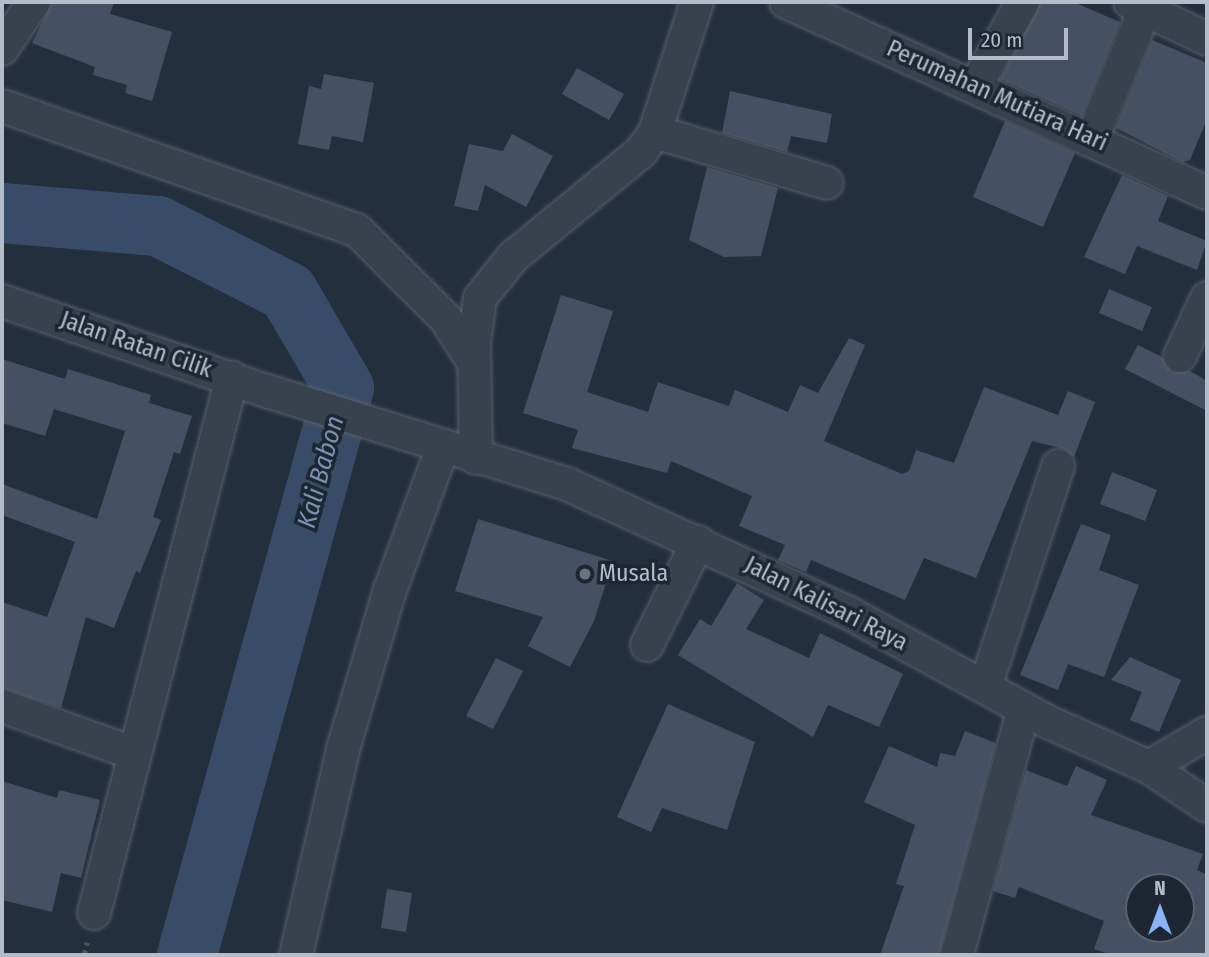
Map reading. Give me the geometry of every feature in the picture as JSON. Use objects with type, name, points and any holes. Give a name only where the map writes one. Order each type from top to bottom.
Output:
[{"type":"street","points":[[2,49],[34,2]]},
{"type":"street","points":[[476,458],[474,363],[480,298],[489,280],[641,152],[655,132],[697,2]]},
{"type":"street","name":"Perumahan Mutiara Hari","points":[[786,2],[976,85],[1207,193]]},
{"type":"street","points":[[976,85],[1023,2]]},
{"type":"street","points":[[1092,139],[1138,6],[1207,39]]},
{"type":"street","points":[[2,106],[357,230],[446,319],[474,363]]},
{"type":"street","points":[[655,132],[827,183]]},
{"type":"street","points":[[1180,356],[1207,298]]},
{"type":"street","name":"Jalan Ratan Cilik","points":[[2,301],[270,392],[435,443]]},
{"type":"street","points":[[94,913],[232,378]]},
{"type":"street","points":[[296,955],[348,733],[435,443]]},
{"type":"street","name":"Jalan Kalisari Raya","points":[[435,443],[476,458],[567,484],[849,613],[1024,709],[1149,767],[1207,806]]},
{"type":"street","points":[[985,687],[1058,466]]},
{"type":"street","points":[[647,645],[698,542]]},
{"type":"street","points":[[2,706],[135,754]]},
{"type":"street","points":[[957,955],[1024,709]]},
{"type":"street","points":[[1149,767],[1207,733]]},
{"type":"building","points":[[52,2],[114,2],[110,14],[172,32],[152,101],[125,93],[127,85],[93,75],[95,67],[32,43]]},
{"type":"building","points":[[1041,2],[1073,2],[1120,22],[1082,116],[1000,79]]},
{"type":"building","points":[[1152,40],[1207,63],[1207,119],[1190,160],[1182,162],[1116,128]]},
{"type":"building","points":[[577,68],[624,94],[609,120],[562,94]]},
{"type":"building","points":[[324,74],[374,83],[363,142],[332,136],[329,150],[298,144],[309,86],[321,89]]},
{"type":"building","points":[[730,91],[832,114],[827,143],[791,136],[787,152],[722,133]]},
{"type":"building","points":[[1005,121],[1075,153],[1043,227],[973,197]]},
{"type":"building","points":[[512,134],[553,156],[526,207],[485,185],[478,211],[454,206],[469,144],[503,151]]},
{"type":"building","points":[[707,167],[778,188],[761,256],[724,257],[689,240]]},
{"type":"building","points":[[1122,175],[1168,196],[1158,221],[1207,241],[1197,270],[1137,246],[1125,274],[1084,257]]},
{"type":"building","points":[[1109,289],[1152,307],[1142,331],[1099,313]]},
{"type":"building","points":[[561,295],[613,311],[587,392],[648,412],[658,382],[729,406],[735,390],[788,412],[800,385],[818,393],[849,338],[865,345],[824,441],[902,474],[909,471],[916,450],[954,463],[984,387],[1058,415],[1068,391],[1095,402],[1074,457],[1064,449],[1032,441],[976,578],[924,558],[905,600],[811,560],[806,572],[778,560],[785,545],[739,526],[752,496],[671,461],[667,473],[572,448],[578,430],[523,413]]},
{"type":"building","points":[[1138,345],[1162,357],[1172,372],[1190,371],[1207,381],[1207,411],[1125,369]]},
{"type":"building","points":[[2,359],[65,379],[68,369],[151,395],[149,403],[192,416],[180,454],[174,452],[153,517],[161,520],[140,573],[136,571],[114,628],[86,617],[61,708],[2,688],[2,602],[47,617],[75,542],[2,515],[2,484],[97,519],[125,431],[54,409],[45,436],[2,423]]},
{"type":"building","points":[[1112,472],[1157,490],[1145,521],[1100,504]]},
{"type":"building","points":[[478,519],[613,561],[594,621],[570,667],[528,646],[543,617],[455,591]]},
{"type":"building","points":[[1081,524],[1111,535],[1099,570],[1139,585],[1104,677],[1068,664],[1058,690],[1020,675]]},
{"type":"building","points":[[737,583],[764,600],[746,629],[809,658],[820,633],[903,674],[879,727],[828,705],[813,737],[678,655],[700,619],[711,626]]},
{"type":"building","points":[[1130,657],[1181,680],[1159,732],[1130,720],[1142,692],[1111,680]]},
{"type":"building","points":[[496,658],[523,671],[493,729],[466,716]]},
{"type":"building","points":[[668,704],[755,742],[727,830],[662,808],[651,832],[617,817]]},
{"type":"building","points":[[965,731],[996,743],[939,955],[880,955],[904,886],[896,884],[915,825],[864,802],[889,746],[937,767],[940,753],[955,756]]},
{"type":"building","points":[[1076,766],[1107,780],[1091,815],[1203,854],[1197,870],[1207,875],[1207,955],[1112,955],[1094,949],[1104,921],[1019,887],[1015,898],[993,891],[1026,770],[1067,786]]},
{"type":"building","points":[[2,781],[57,798],[59,790],[100,800],[81,878],[61,873],[52,912],[2,900]]},
{"type":"building","points":[[387,889],[412,893],[406,932],[381,928]]},
{"type":"waterway","name":"Kali Babon","points":[[2,213],[158,226],[288,292],[344,388],[187,955]]},
{"type":"place","name":"Musala","points":[[585,574]]}]
